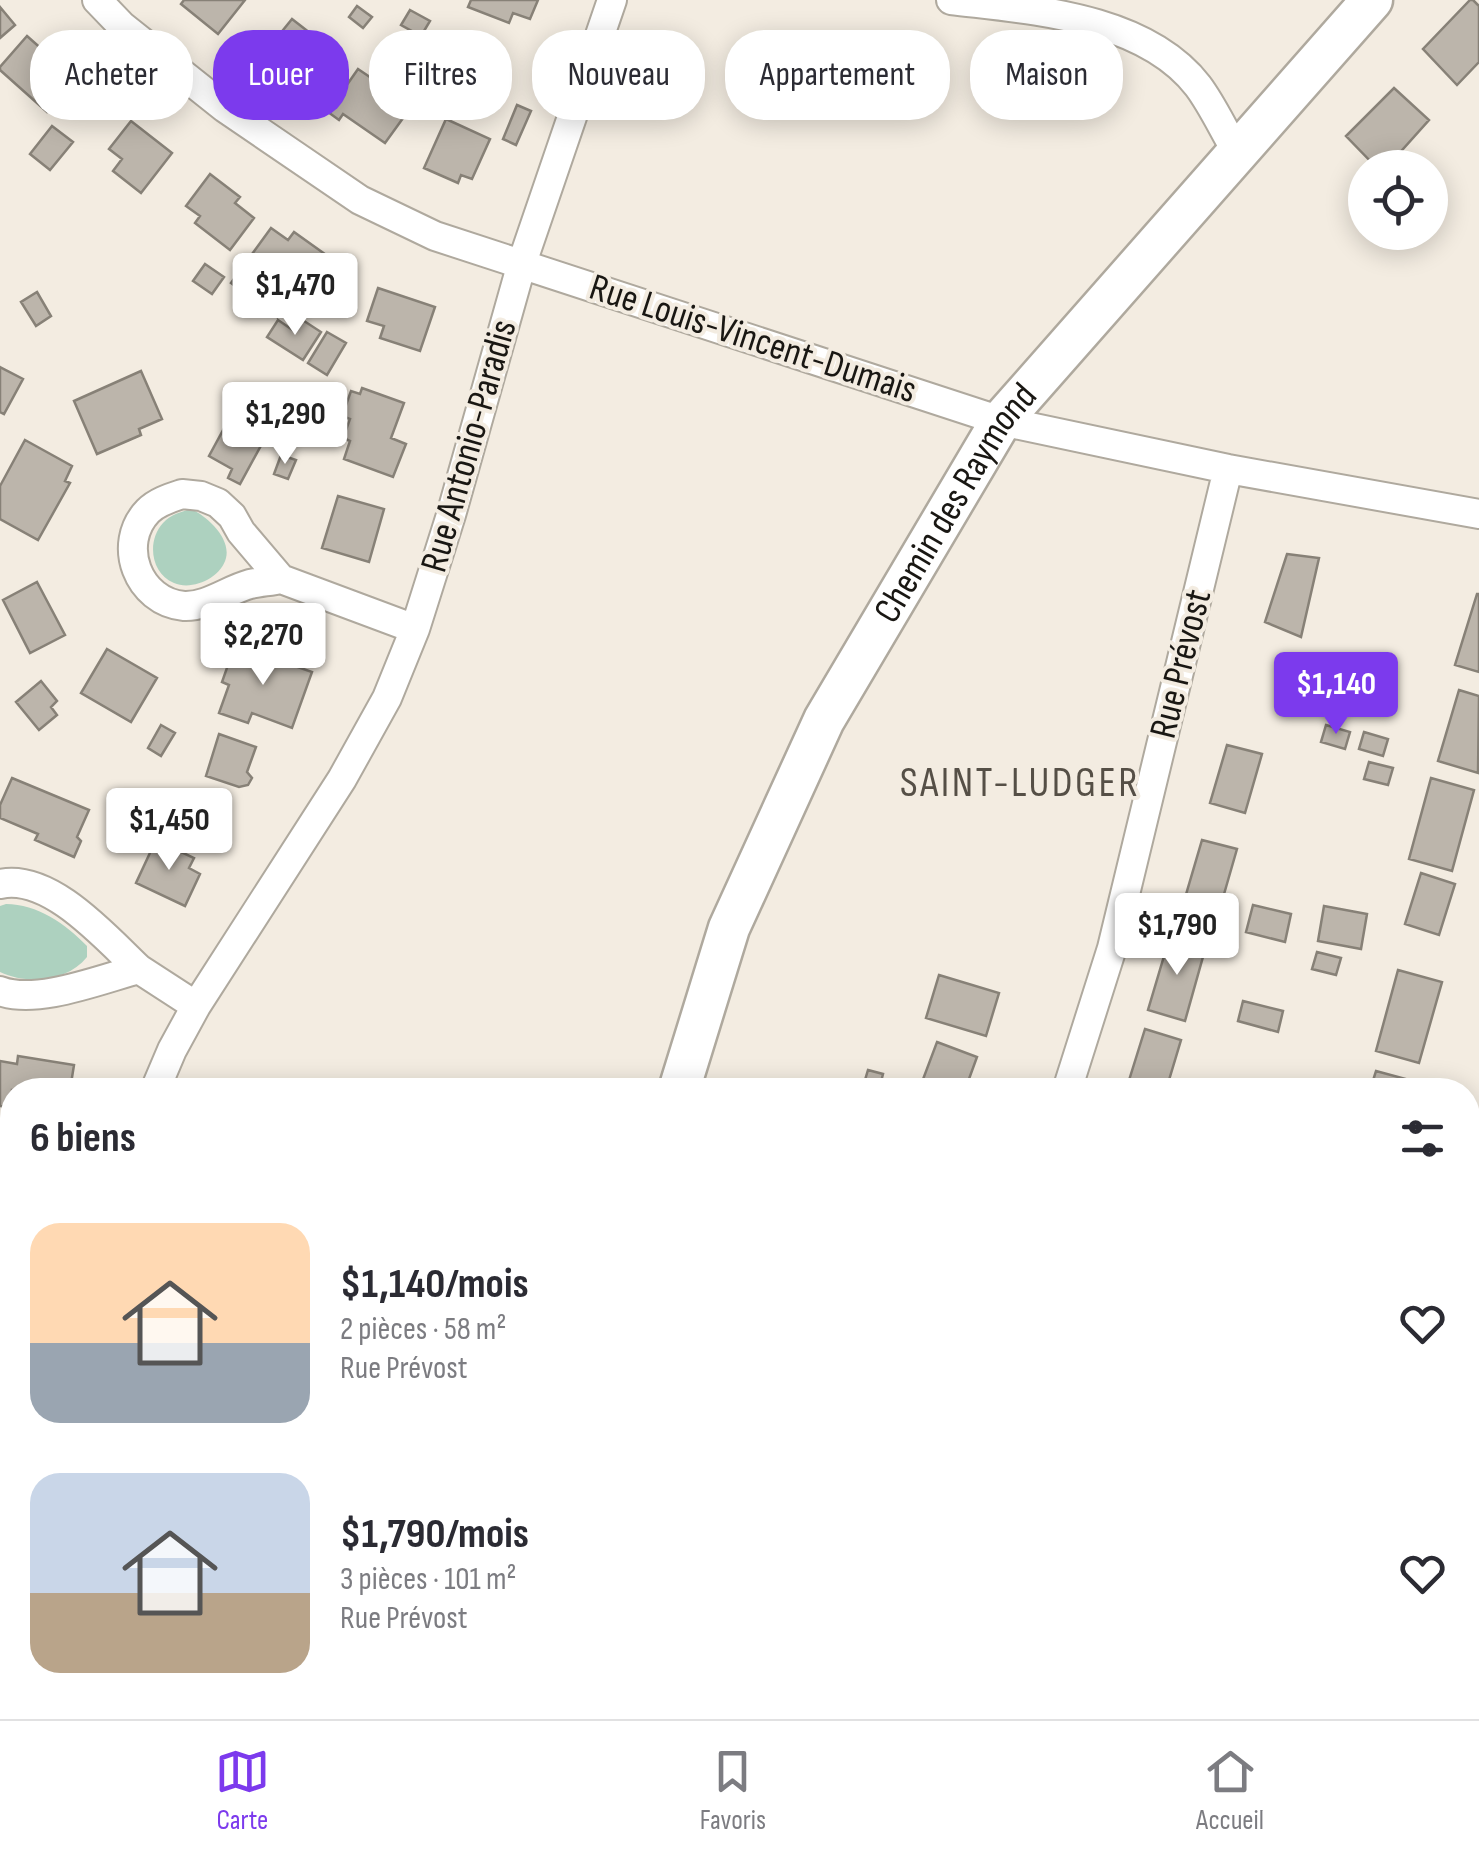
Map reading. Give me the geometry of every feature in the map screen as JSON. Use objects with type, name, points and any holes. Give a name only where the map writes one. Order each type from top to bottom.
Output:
[{"type":"street","name":"Rue Louis-Vincent-Dumais","points":[[97,0],[122,26],[225,108],[360,200],[435,236],[1001,421],[1228,469],[1479,514]]},
{"type":"street","name":"Rue Antonio-Paradis","points":[[160,1078],[196,1006],[342,778],[388,698],[452,516],[522,263],[612,0]]},
{"type":"street","points":[[950,0],[1066,14],[1119,32],[1163,54],[1197,85],[1237,152]]},
{"type":"street","name":"Chemin des Raymond","points":[[683,1078],[729,928],[817,736],[1001,421],[1372,0]]},
{"type":"street","name":"Rue Prévost","points":[[1071,1078],[1112,948],[1228,469]]},
{"type":"street","points":[[281,579],[249,584],[201,604],[184,606],[151,592],[133,561],[132,543],[148,510],[182,494],[201,496],[218,503],[232,516],[240,532],[281,579],[415,629]]},
{"type":"street","points":[[0,884],[30,886],[69,906],[138,969],[196,1006]]},
{"type":"street","points":[[0,991],[50,994],[138,969]]},
{"type":"green space","points":[[191,509],[210,522],[221,536],[226,558],[212,577],[197,584],[181,585],[160,572],[153,547],[163,523]]},
{"type":"green space","points":[[0,906],[29,907],[60,923],[87,946],[87,957],[69,972],[46,979],[23,979],[0,972]]},
{"type":"building","points":[[184,0],[245,0],[221,30],[213,30],[181,4]]},
{"type":"building","points":[[471,0],[538,0],[530,19],[513,13],[509,23],[468,7]]},
{"type":"building","points":[[1470,0],[1479,6],[1479,62],[1457,85],[1423,49]]},
{"type":"building","points":[[357,6],[372,17],[363,28],[349,17]]},
{"type":"building","points":[[0,7],[15,25],[0,38]]},
{"type":"building","points":[[410,10],[430,21],[425,30],[410,30],[401,25]]},
{"type":"building","points":[[292,19],[306,30],[283,30]]},
{"type":"building","points":[[27,36],[30,39],[30,97],[0,70]]},
{"type":"building","points":[[358,69],[369,76],[369,120],[402,120],[385,143],[349,118],[349,82]]},
{"type":"building","points":[[1394,88],[1429,120],[1402,150],[1360,150],[1346,136]]},
{"type":"building","points":[[517,105],[531,111],[516,145],[503,139]]},
{"type":"building","points":[[446,120],[490,139],[472,179],[461,175],[458,183],[424,168]]},
{"type":"building","points":[[131,121],[172,153],[141,193],[113,171],[122,159],[109,149]]},
{"type":"building","points":[[52,126],[73,142],[50,170],[30,154]]},
{"type":"building","points":[[210,174],[240,197],[235,203],[254,218],[230,250],[195,223],[200,216],[186,206]]},
{"type":"building","points":[[271,228],[288,240],[294,232],[336,262],[306,303],[293,294],[277,317],[231,283]]},
{"type":"building","points":[[205,264],[224,277],[212,294],[193,281]]},
{"type":"building","points":[[378,288],[435,307],[420,351],[380,338],[384,326],[367,321]]},
{"type":"building","points":[[37,292],[51,316],[36,326],[21,302]]},
{"type":"building","points":[[301,319],[321,332],[303,360],[267,337],[278,320],[294,331]]},
{"type":"building","points":[[327,332],[346,343],[327,375],[308,363]]},
{"type":"building","points":[[0,367],[23,379],[4,414],[0,412]]},
{"type":"building","points":[[141,371],[162,419],[139,429],[141,435],[97,454],[74,401]]},
{"type":"building","points":[[362,388],[404,403],[391,438],[406,444],[393,477],[344,459],[350,441],[343,438],[350,419],[342,416],[351,391],[360,394]]},
{"type":"building","points":[[228,421],[264,440],[240,484],[228,478],[232,469],[209,456]]},
{"type":"building","points":[[25,440],[72,466],[65,481],[70,483],[38,540],[0,519],[0,486]]},
{"type":"building","points":[[281,455],[296,460],[288,479],[274,474]]},
{"type":"building","points":[[338,496],[384,509],[369,562],[322,548]]},
{"type":"building","points":[[1287,554],[1319,558],[1301,637],[1265,622]]},
{"type":"building","points":[[37,582],[65,635],[30,653],[3,600]]},
{"type":"building","points":[[1479,594],[1479,672],[1455,665]]},
{"type":"building","points":[[235,645],[312,672],[292,728],[252,713],[248,723],[219,713],[229,685],[222,682]]},
{"type":"building","points":[[107,649],[157,678],[131,722],[81,693]]},
{"type":"building","points":[[41,681],[57,701],[51,707],[57,715],[39,730],[16,702]]},
{"type":"building","points":[[1459,690],[1479,696],[1478,773],[1438,761]]},
{"type":"building","points":[[161,725],[175,733],[161,756],[148,748]]},
{"type":"building","points":[[1326,725],[1350,732],[1345,749],[1321,742]]},
{"type":"building","points":[[1364,732],[1388,739],[1383,756],[1359,749]]},
{"type":"building","points":[[219,734],[256,747],[247,772],[252,778],[248,785],[239,787],[206,776]]},
{"type":"building","points":[[1227,745],[1262,754],[1245,813],[1210,803]]},
{"type":"building","points":[[1369,762],[1393,768],[1388,785],[1364,779]]},
{"type":"building","points":[[12,778],[89,810],[77,837],[81,841],[74,857],[35,840],[38,834],[0,818],[0,805]]},
{"type":"building","points":[[1431,778],[1474,790],[1452,871],[1409,859]]},
{"type":"building","points":[[156,840],[194,858],[189,868],[200,874],[185,906],[136,883]]},
{"type":"building","points":[[1202,840],[1237,849],[1220,908],[1185,898]]},
{"type":"building","points":[[1421,873],[1455,884],[1439,935],[1405,924]]},
{"type":"building","points":[[1253,905],[1291,914],[1285,942],[1246,932]]},
{"type":"building","points":[[1324,906],[1367,914],[1361,949],[1318,941]]},
{"type":"building","points":[[1170,936],[1206,946],[1185,1021],[1148,1010]]},
{"type":"building","points":[[1317,952],[1341,958],[1336,975],[1312,969]]},
{"type":"building","points":[[1398,970],[1442,982],[1419,1063],[1376,1051]]},
{"type":"building","points":[[939,975],[999,993],[986,1036],[926,1018]]},
{"type":"building","points":[[1243,1001],[1283,1011],[1278,1032],[1238,1021]]},
{"type":"building","points":[[1145,1029],[1181,1040],[1170,1078],[1130,1078]]},
{"type":"building","points":[[937,1042],[977,1057],[969,1078],[924,1078]]},
{"type":"building","points":[[18,1056],[74,1065],[72,1078],[0,1078],[0,1061],[17,1064]]},
{"type":"building","points":[[868,1070],[883,1074],[882,1078],[866,1078]]},
{"type":"building","points":[[1376,1071],[1402,1078],[1374,1078]]},
{"type":"district","name":"SAINT-LUDGER","points":[[1020,783]]}]
